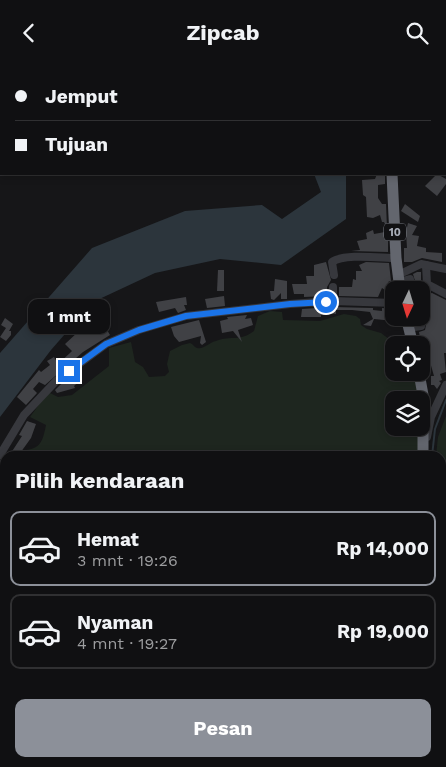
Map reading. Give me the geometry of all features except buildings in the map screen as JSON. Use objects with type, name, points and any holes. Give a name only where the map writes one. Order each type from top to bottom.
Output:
[{"type":"highway","name":"10","points":[[392,175],[396,258],[402,281]]},
{"type":"highway","points":[[420,381],[423,451]]},
{"type":"street","points":[[334,275],[332,262],[338,259],[396,258]]},
{"type":"street","points":[[402,281],[416,265],[446,269]]},
{"type":"street","points":[[426,265],[427,284],[446,294]]},
{"type":"street","points":[[333,287],[333,301]]},
{"type":"street","points":[[2,451],[24,415],[45,391],[106,344],[139,330],[186,316],[290,304],[333,301],[385,303]]},
{"type":"street","points":[[423,451],[431,417],[446,385]]},
{"type":"shaded area","points":[[314,175],[346,175],[346,219],[281,265],[220,259],[155,273],[93,302],[51,350],[0,417],[0,353],[92,248],[185,211],[262,205],[282,219],[321,192]]},
{"type":"shaded area","points":[[270,311],[282,312],[283,320],[320,321],[344,314],[356,316],[360,319],[361,325],[385,336],[385,381],[426,381],[425,391],[385,391],[385,436],[423,436],[422,451],[25,451],[39,445],[43,439],[46,425],[30,417],[48,392],[58,397],[72,395],[109,366],[109,348],[131,342],[135,362],[143,367],[149,377],[165,376],[169,372],[167,364],[170,351],[182,345],[190,343],[199,348],[221,339],[249,334],[254,331],[258,316]]},
{"type":"shaded area","points":[[446,416],[446,451],[437,451],[438,437]]},
{"type":"waterway","points":[[433,451],[435,429],[446,400]]},
{"type":"route","points":[[69,371],[106,344],[139,330],[186,316],[306,302],[326,302]]}]
